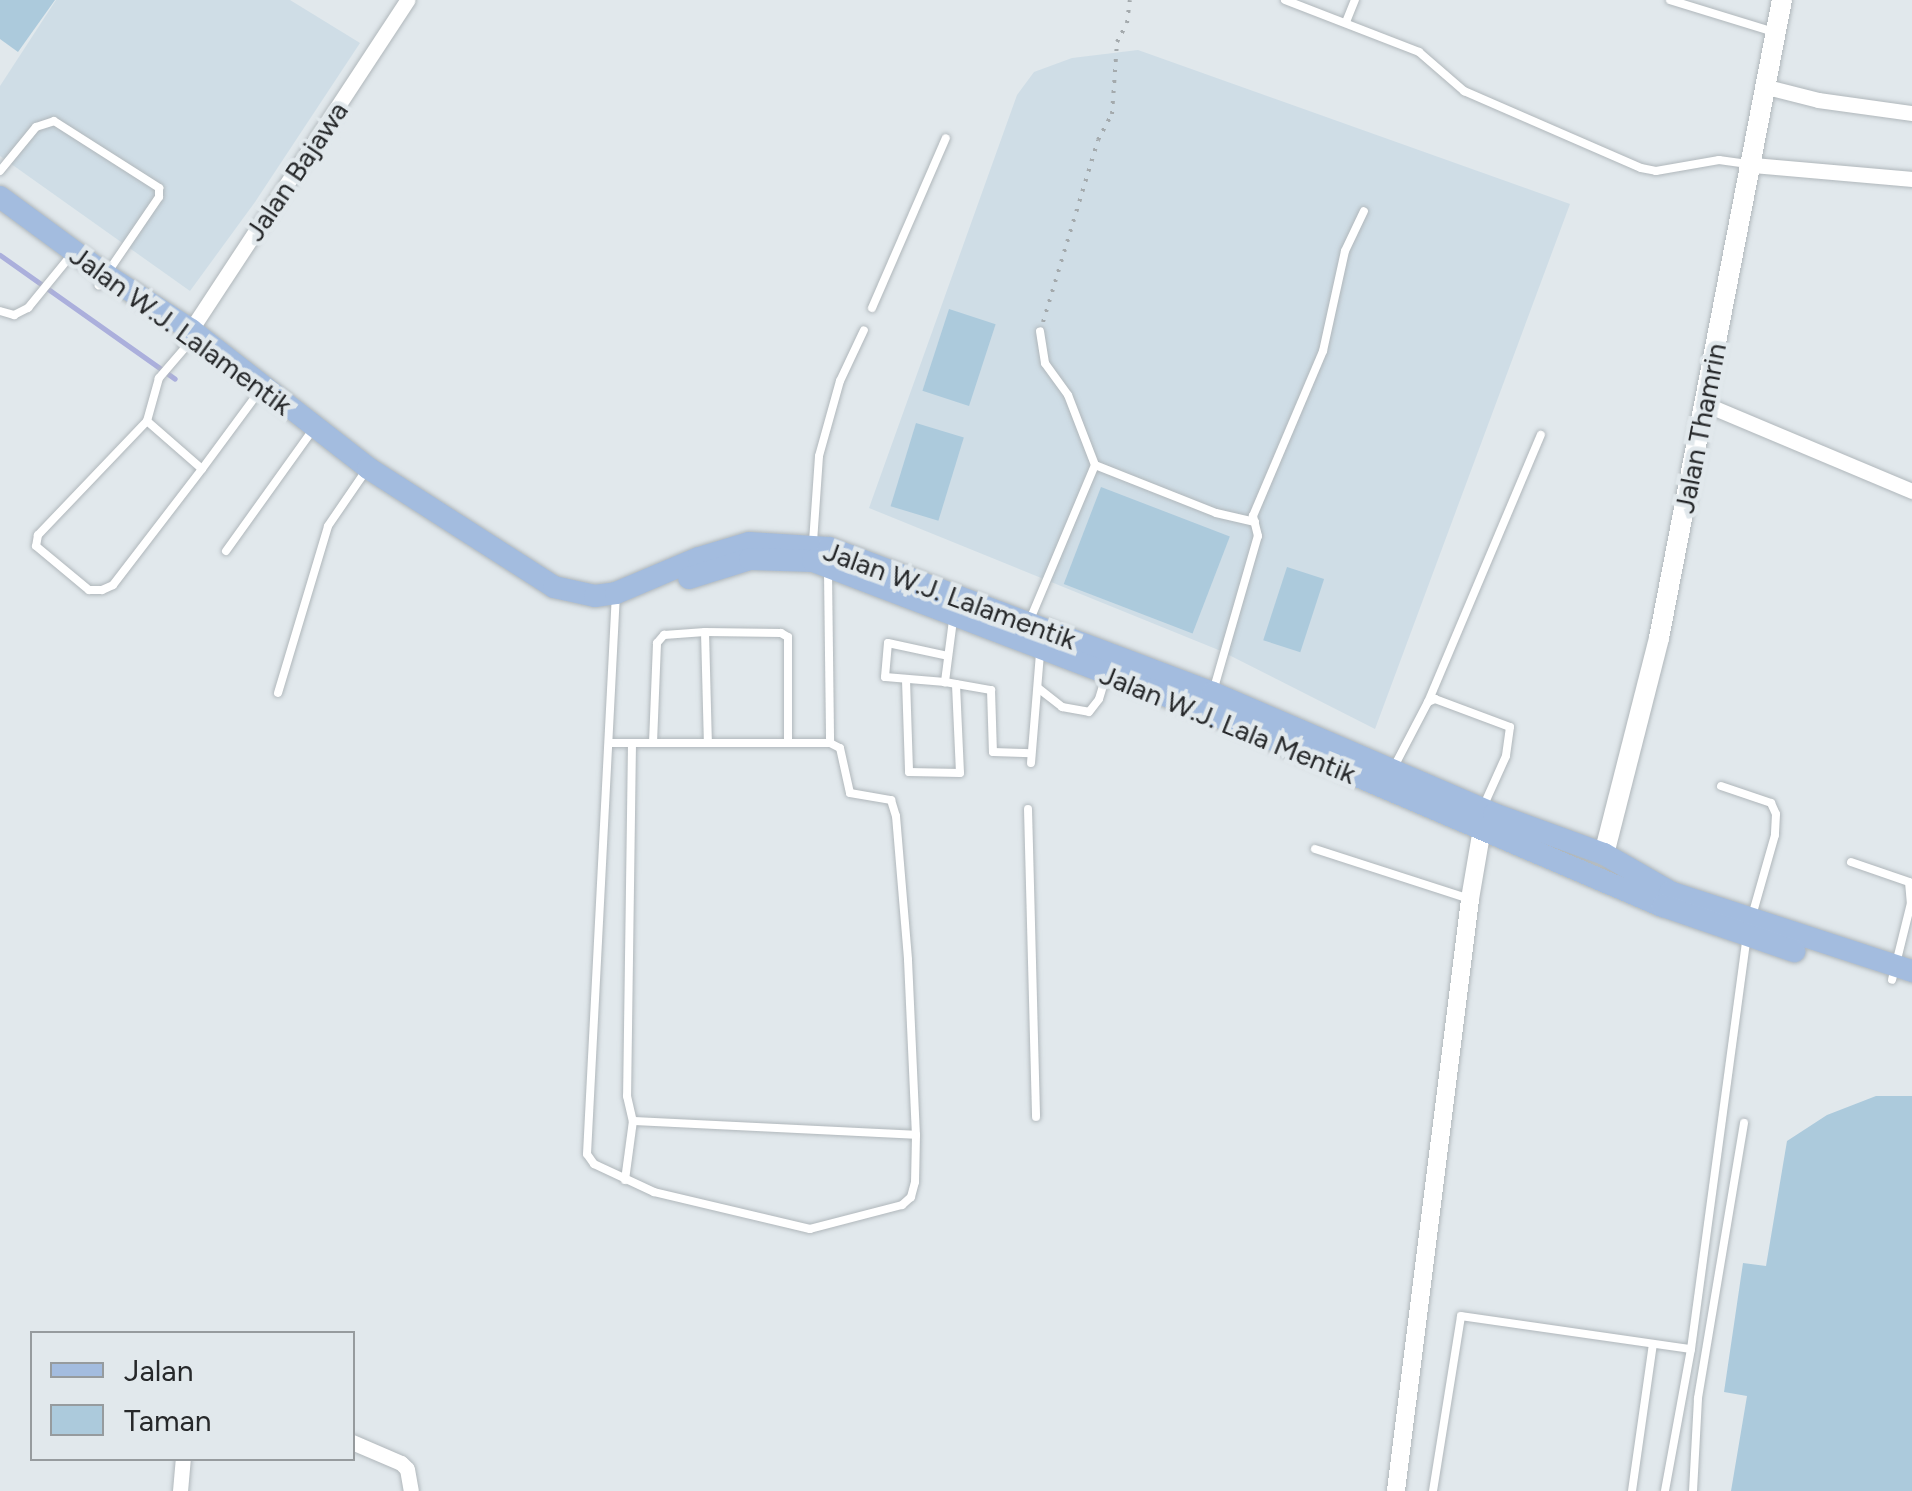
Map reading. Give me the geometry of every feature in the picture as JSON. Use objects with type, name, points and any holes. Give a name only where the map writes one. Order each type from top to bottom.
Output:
[{"type":"main road","name":"Jalan Thamrin","points":[[1600,864],[1659,638],[1782,0]]},
{"type":"main road","name":"Jalan W.J. Lalamentik","points":[[0,197],[65,263],[102,280],[190,337],[258,394],[364,473],[533,576],[573,594],[616,601]]},
{"type":"main road","points":[[0,213],[65,263]]},
{"type":"main road","name":"Jalan W.J. Lalamentik","points":[[821,555],[1209,702]]},
{"type":"main road","name":"Jalan W.J. Lala Mentik","points":[[616,601],[750,559],[821,555],[954,614],[1035,636],[1106,674],[1209,702],[1749,929],[1905,977]]},
{"type":"street","name":"Jalan Bajawa","points":[[190,337],[407,0]]},
{"type":"street","points":[[1767,87],[1818,100],[1912,113]]},
{"type":"street","points":[[1753,165],[1912,180]]},
{"type":"street","points":[[1704,404],[1912,492]]},
{"type":"street","points":[[1396,1491],[1470,899],[1486,817]]},
{"type":"street","points":[[355,1443],[401,1463],[407,1470],[410,1491]]},
{"type":"street","points":[[180,1491],[183,1461]]},
{"type":"lane","points":[[1285,0],[1419,52],[1464,91],[1640,168],[1656,171],[1719,160],[1753,165]]},
{"type":"lane","points":[[1346,22],[1355,0]]},
{"type":"lane","points":[[1670,0],[1776,33]]},
{"type":"lane","points":[[0,171],[36,126],[54,122],[160,188],[160,196],[102,280]]},
{"type":"lane","points":[[872,308],[946,138]]},
{"type":"lane","points":[[1209,702],[1258,536],[1253,516],[1323,351],[1346,251],[1364,211]]},
{"type":"lane","points":[[0,312],[14,315],[40,296],[65,263]]},
{"type":"lane","points":[[830,743],[820,456],[840,381],[864,330]]},
{"type":"lane","points":[[948,656],[888,643],[886,677],[991,690],[992,752],[1031,758],[1037,687],[1035,636],[1096,464],[1068,395],[1044,363],[1040,331]]},
{"type":"lane","points":[[190,337],[159,378],[147,420],[38,534],[36,546],[89,590],[112,585],[258,394]]},
{"type":"lane","points":[[147,420],[202,469]]},
{"type":"lane","points":[[226,551],[311,433]]},
{"type":"lane","points":[[1388,779],[1428,702],[1541,435]]},
{"type":"lane","points":[[1096,464],[1216,513],[1257,522]]},
{"type":"lane","points":[[278,693],[328,526],[364,473]]},
{"type":"lane","points":[[610,744],[830,743],[840,748],[850,793],[890,800],[896,816],[916,1135],[910,1196],[902,1205],[810,1229],[745,1215],[625,1180],[594,1164],[587,1142],[616,601]]},
{"type":"lane","points":[[945,682],[954,614]]},
{"type":"lane","points":[[653,743],[657,643],[664,635],[705,632],[782,633],[788,637],[788,743]]},
{"type":"lane","points":[[705,632],[708,743]]},
{"type":"lane","points":[[1037,687],[1062,707],[1089,712],[1099,700],[1106,674]]},
{"type":"lane","points":[[906,680],[909,772],[960,773],[956,684]]},
{"type":"lane","points":[[1428,702],[1448,702],[1512,730],[1486,817]]},
{"type":"lane","points":[[625,1180],[634,1122],[628,1096],[632,743]]},
{"type":"lane","points":[[1665,1491],[1691,1349],[1749,929],[1775,835],[1776,814],[1770,803],[1721,786]]},
{"type":"lane","points":[[1028,809],[1036,1117]]},
{"type":"lane","points":[[1315,850],[1470,899]]},
{"type":"lane","points":[[1851,862],[1909,882],[1905,977]]},
{"type":"lane","points":[[634,1122],[916,1135]]},
{"type":"lane","points":[[1693,1491],[1698,1398],[1744,1122]]},
{"type":"lane","points":[[1712,1196],[1731,1200]]},
{"type":"lane","points":[[1433,1491],[1461,1316],[1691,1349]]},
{"type":"lane","points":[[1632,1491],[1653,1344]]},
{"type":"path","points":[[1040,331],[1098,140],[1112,114],[1117,42],[1127,23],[1130,0]]},
{"type":"shaded area","points":[[56,0],[290,0],[360,43],[255,202],[190,291],[0,156],[0,86]]},
{"type":"shaded area","points":[[1138,50],[1570,204],[1375,729],[1221,651],[869,508],[1017,95],[1034,72],[1072,58]]},
{"type":"green space","points":[[0,0],[55,0],[18,52],[0,39]]},
{"type":"green space","points":[[949,309],[996,324],[969,406],[922,391]]},
{"type":"green space","points":[[916,423],[964,438],[938,521],[891,506]]},
{"type":"green space","points":[[1101,487],[1230,536],[1193,634],[1064,584]]},
{"type":"green space","points":[[1287,567],[1324,579],[1300,652],[1263,640]]},
{"type":"green space","points":[[1876,1096],[1912,1096],[1912,1491],[1731,1491],[1747,1396],[1724,1392],[1743,1263],[1766,1266],[1787,1141],[1827,1115]]},
{"type":"waterway","points":[[0,255],[175,379]]}]
